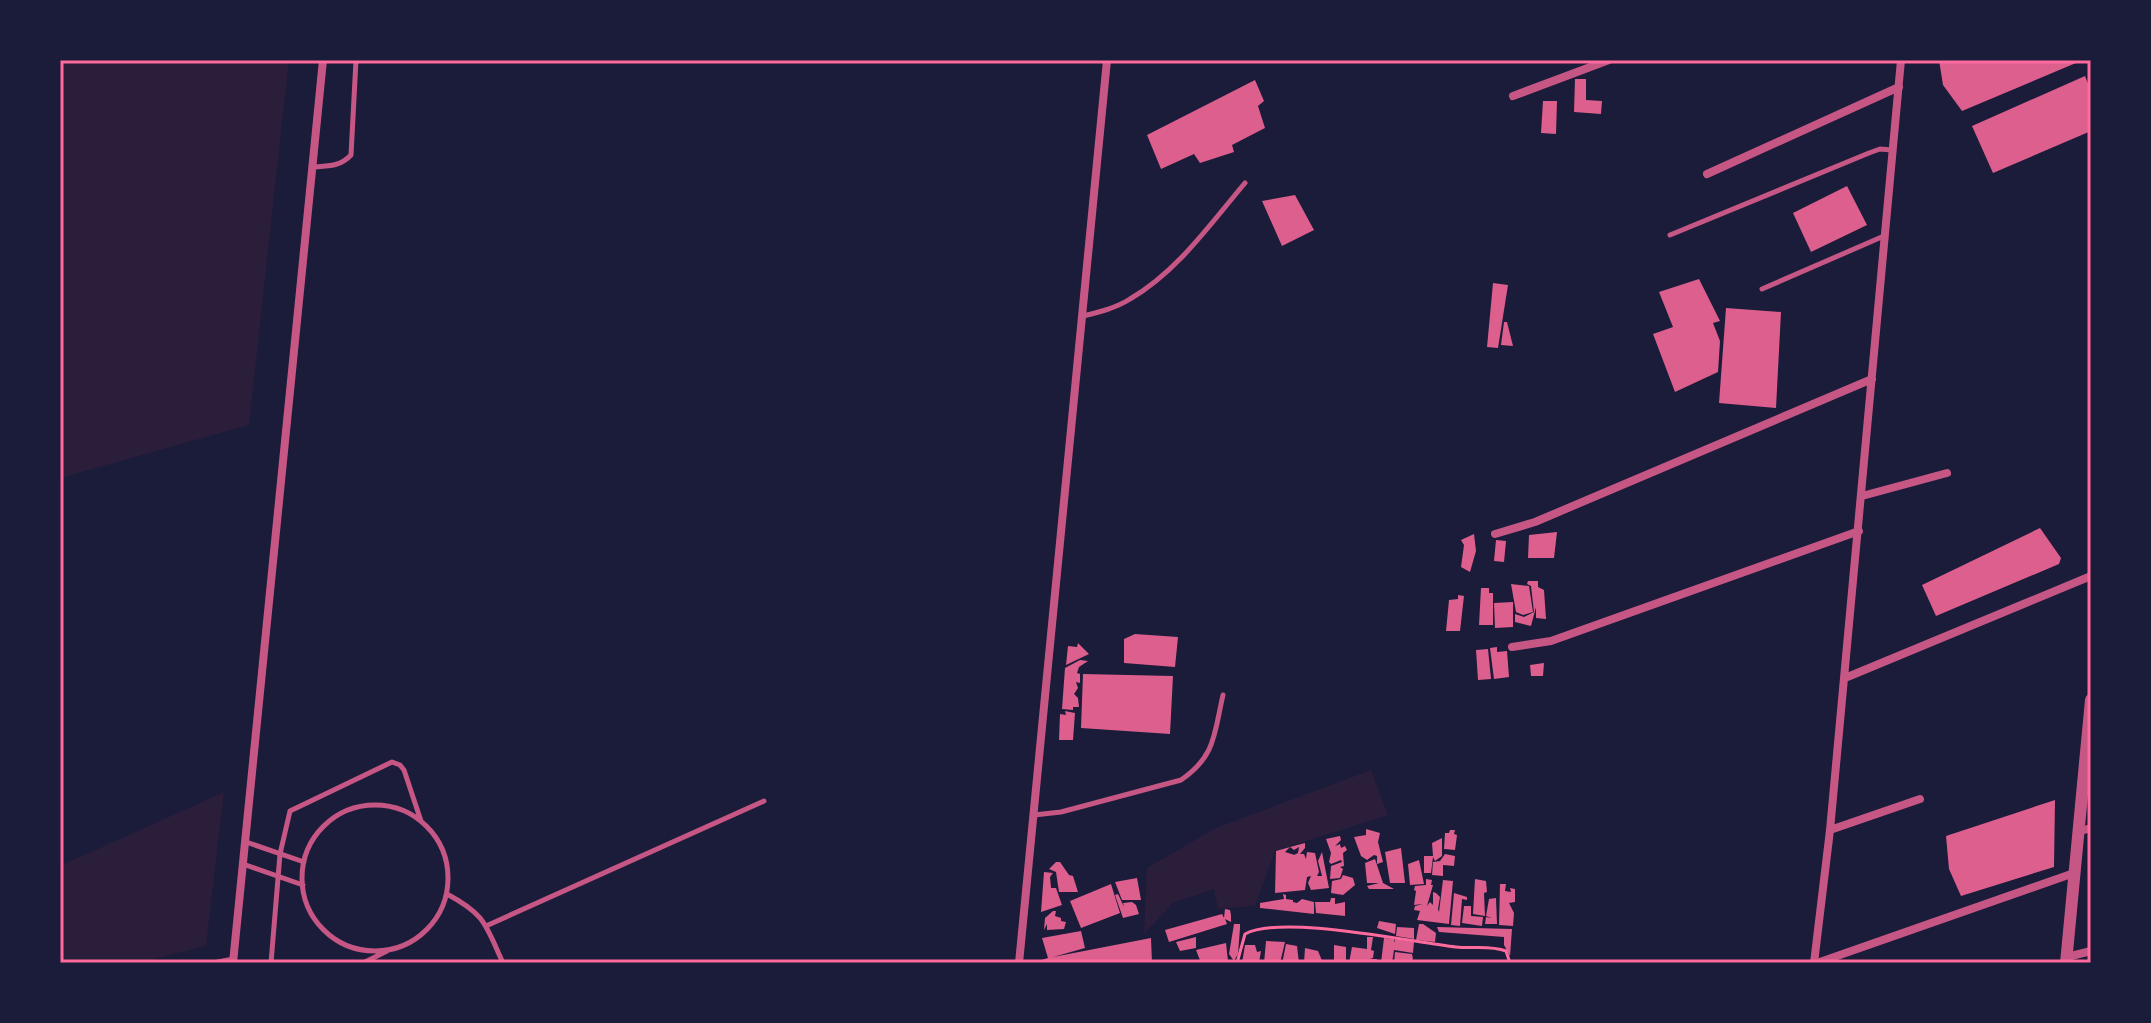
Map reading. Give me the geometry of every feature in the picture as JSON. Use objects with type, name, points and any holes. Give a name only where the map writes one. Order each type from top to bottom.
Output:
[{"type":"street","points":[[1019,963],[1107,60]]},
{"type":"street","points":[[1513,96],[1609,60]]},
{"type":"street","points":[[1901,60],[1816,963],[2074,873]]},
{"type":"street","points":[[233,961],[325,61]]},
{"type":"street","points":[[1707,174],[1899,87]]},
{"type":"street","points":[[1495,534],[1535,522],[1872,379]]},
{"type":"street","points":[[1862,496],[1947,473]]},
{"type":"street","points":[[1512,647],[1551,641],[1859,531]]},
{"type":"street","points":[[1845,678],[2091,576]]},
{"type":"street","points":[[2091,700],[2067,960],[2091,951]]},
{"type":"street","points":[[1830,830],[1920,799]]},
{"type":"street","points":[[2077,832],[2091,828]]},
{"type":"lane","points":[[312,167],[336,165],[351,155],[356,60]]},
{"type":"lane","points":[[1670,235],[1869,153],[1880,149],[1893,150]]},
{"type":"lane","points":[[1082,316],[1132,299],[1175,263],[1245,183]]},
{"type":"lane","points":[[1762,289],[1885,236]]},
{"type":"lane","points":[[1034,815],[1061,812],[1181,780],[1198,769],[1210,751],[1223,695]]},
{"type":"lane","points":[[271,963],[277,876],[290,811],[392,762],[404,770],[421,822]]},
{"type":"lane","points":[[486,926],[764,801]]},
{"type":"lane","points":[[363,963],[406,944],[428,929],[443,907],[448,881],[439,842],[421,822],[397,809],[371,805],[358,807],[333,818],[314,838],[304,862],[303,885],[312,914],[329,934],[353,947],[393,949]]},
{"type":"lane","points":[[246,842],[304,862]]},
{"type":"lane","points":[[243,864],[303,885]]},
{"type":"lane","points":[[447,894],[473,909],[486,926],[503,963]]},
{"type":"lane","points":[[213,963],[233,961]]},
{"type":"path","points":[[1237,963],[1245,934],[1256,928],[1394,937],[1457,947],[1499,948],[1506,951],[1510,963]]},
{"type":"shaded area","points":[[60,60],[289,60],[249,425],[60,478]]},
{"type":"shaded area","points":[[1371,770],[1388,815],[1275,851],[1255,906],[1218,909],[1214,889],[1173,903],[1144,934],[1147,868],[1216,828]]},
{"type":"shaded area","points":[[224,792],[206,946],[137,963],[60,963],[60,866]]},
{"type":"building","points":[[1939,60],[2083,60],[1962,111],[1943,85]]},
{"type":"building","points":[[2085,76],[2091,91],[2091,131],[1993,173],[1972,126]]},
{"type":"building","points":[[1575,79],[1586,79],[1586,100],[1602,101],[1601,114],[1574,112]]},
{"type":"building","points":[[1255,80],[1264,101],[1258,106],[1265,128],[1232,145],[1234,152],[1200,163],[1194,154],[1161,169],[1147,135]]},
{"type":"building","points":[[1543,101],[1557,101],[1556,134],[1541,133]]},
{"type":"building","points":[[1847,186],[1867,225],[1811,252],[1793,213]]},
{"type":"building","points":[[1295,195],[1314,230],[1282,246],[1262,201]]},
{"type":"building","points":[[1699,279],[1720,321],[1713,323],[1720,341],[1718,372],[1675,392],[1653,334],[1673,327],[1659,292]]},
{"type":"building","points":[[1493,283],[1508,285],[1498,348],[1487,347]]},
{"type":"building","points":[[1726,308],[1781,312],[1776,408],[1719,403]]},
{"type":"building","points":[[1504,322],[1507,322],[1513,346],[1501,345]]},
{"type":"building","points":[[2040,528],[2061,558],[2059,564],[1936,616],[1922,585]]},
{"type":"building","points":[[1557,532],[1554,558],[1528,558],[1529,535]]},
{"type":"building","points":[[1474,534],[1476,551],[1470,572],[1461,567],[1464,545],[1461,540]]},
{"type":"building","points":[[1496,540],[1506,541],[1504,562],[1494,561]]},
{"type":"building","points":[[1528,581],[1538,581],[1538,587],[1544,590],[1546,619],[1536,618],[1536,607],[1531,626],[1515,622],[1515,614],[1524,617],[1534,612]]},
{"type":"building","points":[[1511,584],[1529,586],[1533,612],[1523,615],[1516,612]]},
{"type":"building","points":[[1481,588],[1489,588],[1489,593],[1493,593],[1493,625],[1479,625]]},
{"type":"building","points":[[1458,595],[1464,596],[1460,631],[1446,631],[1449,600],[1458,599]]},
{"type":"building","points":[[1513,602],[1513,627],[1495,628],[1494,603]]},
{"type":"building","points":[[1135,634],[1178,637],[1175,667],[1124,663],[1124,639]]},
{"type":"building","points":[[1078,643],[1089,654],[1066,665],[1068,646],[1077,647]]},
{"type":"building","points":[[1497,647],[1497,652],[1507,651],[1509,677],[1494,679],[1490,648]]},
{"type":"building","points":[[1488,649],[1491,679],[1478,680],[1476,650]]},
{"type":"building","points":[[1080,660],[1088,661],[1079,667],[1077,673],[1080,674],[1080,683],[1076,682],[1078,688],[1074,694],[1079,707],[1062,709],[1065,668]]},
{"type":"building","points":[[1544,663],[1543,676],[1531,676],[1530,665]]},
{"type":"building","points":[[1083,674],[1173,676],[1170,734],[1081,728]]},
{"type":"building","points":[[1065,711],[1075,713],[1073,740],[1059,740],[1060,714],[1066,715]]},
{"type":"building","points":[[2055,800],[2054,867],[1961,896],[1949,869],[1946,836]]},
{"type":"building","points":[[1366,829],[1380,833],[1378,842],[1383,862],[1377,864],[1377,856],[1374,855],[1367,860],[1361,856],[1354,837],[1366,835]]},
{"type":"building","points":[[1455,830],[1454,834],[1457,835],[1455,850],[1444,849],[1445,833]]},
{"type":"building","points":[[1340,836],[1341,840],[1335,846],[1340,844],[1347,850],[1343,853],[1344,866],[1340,867],[1343,869],[1340,878],[1330,879],[1331,866],[1342,862],[1329,862],[1331,853],[1326,839]]},
{"type":"building","points":[[1442,838],[1442,856],[1435,861],[1433,857],[1431,873],[1424,873],[1424,856],[1433,856],[1432,843]]},
{"type":"building","points":[[1305,843],[1300,854],[1304,854],[1306,859],[1307,852],[1315,853],[1317,876],[1322,876],[1318,861],[1322,852],[1329,888],[1311,890],[1308,883],[1311,876],[1307,877],[1305,890],[1275,893],[1276,851],[1290,847]],"holes":[[[1290,847],[1294,850],[1299,847],[1298,853],[1285,852]]]},
{"type":"building","points":[[1401,848],[1405,883],[1390,883],[1385,852]]},
{"type":"building","points":[[1445,854],[1455,856],[1454,866],[1443,865],[1443,876],[1432,875],[1433,862],[1440,861]]},
{"type":"building","points":[[1375,859],[1383,883],[1394,889],[1369,889],[1367,886],[1379,883],[1367,883],[1365,863]]},
{"type":"building","points":[[1419,860],[1424,884],[1410,885],[1408,864]]},
{"type":"building","points":[[1060,862],[1073,876],[1078,892],[1059,892],[1056,872],[1049,869]]},
{"type":"building","points":[[1044,872],[1053,873],[1050,877],[1051,888],[1056,888],[1062,905],[1041,912]]},
{"type":"building","points":[[1343,875],[1353,878],[1355,885],[1343,895],[1331,893],[1332,881],[1341,879]]},
{"type":"building","points":[[1137,878],[1141,900],[1122,900],[1115,882]]},
{"type":"building","points":[[1426,879],[1432,880],[1433,885],[1427,906],[1430,902],[1433,905],[1433,892],[1436,893],[1440,897],[1439,912],[1443,880],[1453,881],[1449,924],[1417,920],[1420,911],[1414,910],[1415,906],[1423,904],[1414,905],[1414,890],[1415,886],[1426,885]]},
{"type":"building","points":[[1475,879],[1486,881],[1485,916],[1473,914]]},
{"type":"building","points":[[1111,884],[1120,913],[1081,928],[1070,901]]},
{"type":"building","points":[[1500,884],[1506,884],[1505,891],[1515,889],[1515,902],[1509,903],[1514,913],[1513,926],[1499,925]]},
{"type":"building","points":[[1454,893],[1467,897],[1467,900],[1462,899],[1460,926],[1451,925]]},
{"type":"building","points":[[1118,894],[1124,907],[1123,903],[1132,902],[1139,914],[1123,918],[1115,895]]},
{"type":"building","points":[[1283,894],[1293,902],[1302,899],[1314,902],[1314,914],[1260,908],[1260,903],[1284,899]]},
{"type":"building","points":[[1331,898],[1335,898],[1335,904],[1345,902],[1345,916],[1316,913],[1315,902],[1330,902]]},
{"type":"building","points":[[1496,898],[1497,924],[1485,924],[1486,917],[1492,918],[1486,916],[1489,899]]},
{"type":"building","points":[[1464,906],[1471,906],[1471,916],[1483,917],[1482,926],[1462,923]]},
{"type":"building","points":[[1225,909],[1230,910],[1231,922],[1225,919],[1227,924],[1169,942],[1165,930],[1222,914],[1224,918]]},
{"type":"building","points":[[1056,911],[1055,916],[1066,922],[1064,929],[1047,930],[1047,924],[1044,930],[1045,918]]},
{"type":"building","points":[[1379,921],[1396,924],[1395,934],[1377,928]]},
{"type":"building","points":[[1234,924],[1240,924],[1240,928],[1238,954],[1234,961],[1229,954]]},
{"type":"building","points":[[1419,924],[1436,933],[1435,942],[1416,940]]},
{"type":"building","points":[[1397,927],[1414,928],[1414,939],[1396,936]]},
{"type":"building","points":[[1437,927],[1512,929],[1510,956],[1504,945],[1504,937],[1439,932]]},
{"type":"building","points":[[1081,931],[1085,948],[1053,957],[1151,938],[1152,963],[1032,963],[1048,958],[1042,938]]},
{"type":"building","points":[[1196,937],[1196,948],[1180,951],[1176,942]]},
{"type":"building","points":[[1367,937],[1373,937],[1371,950],[1374,951],[1370,959],[1377,959],[1376,963],[1349,963],[1352,947],[1367,949]]},
{"type":"building","points":[[1384,938],[1394,939],[1394,943],[1395,939],[1414,942],[1413,953],[1394,950],[1392,963],[1381,963]]},
{"type":"building","points":[[1266,941],[1285,942],[1280,963],[1264,963]]},
{"type":"building","points":[[1226,943],[1228,961],[1201,963],[1196,950]]},
{"type":"building","points":[[1286,944],[1297,946],[1299,963],[1285,963]]},
{"type":"building","points":[[1245,945],[1255,945],[1257,952],[1261,951],[1259,963],[1242,963]]},
{"type":"building","points":[[1334,945],[1346,947],[1346,963],[1334,962]]},
{"type":"building","points":[[1305,948],[1318,951],[1323,963],[1304,963]]},
{"type":"building","points":[[1395,952],[1412,954],[1413,959],[1409,963],[1394,963]]}]
